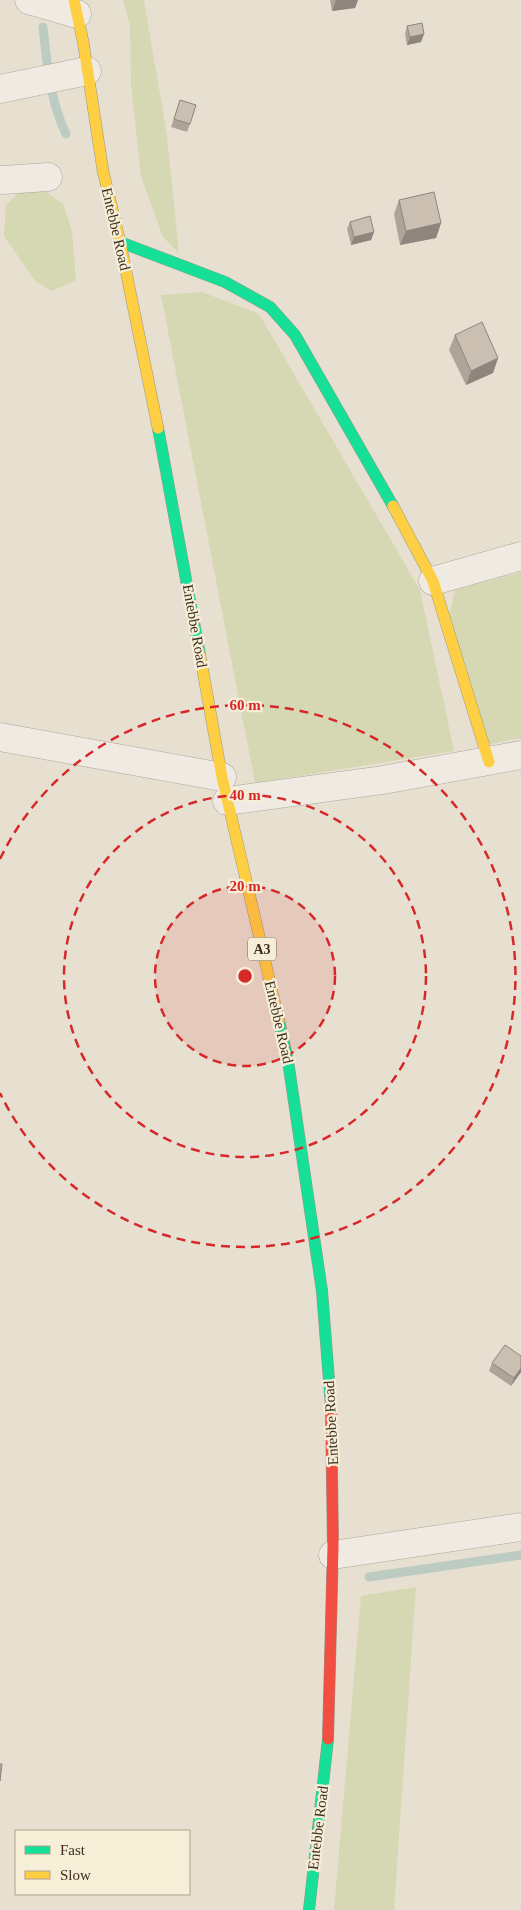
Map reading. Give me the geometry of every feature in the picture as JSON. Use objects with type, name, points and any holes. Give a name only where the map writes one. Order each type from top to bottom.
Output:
[{"type":"main road","name":"Entebbe Road","points":[[75,7],[103,171],[120,242],[173,503],[224,789],[288,1061],[322,1290],[333,1435],[333,1555],[328,1746],[309,1910]]},
{"type":"main road","points":[[120,242],[225,282],[253,296],[285,322],[295,335],[377,477],[433,581],[454,643],[489,762]]},
{"type":"street","points":[[29,0],[75,7]]},
{"type":"street","points":[[0,89],[87,71]]},
{"type":"street","points":[[3,180],[48,178]]},
{"type":"street","points":[[433,581],[521,556]]},
{"type":"street","points":[[0,737],[224,789],[383,780],[521,756]]},
{"type":"street","points":[[333,1555],[521,1527]]},
{"type":"green space","points":[[123,0],[144,0],[167,136],[179,253],[163,237],[141,176],[131,85],[130,26]]},
{"type":"green space","points":[[31,181],[63,204],[72,231],[76,280],[52,291],[36,282],[4,236],[6,205]]},
{"type":"green space","points":[[202,292],[259,314],[420,590],[454,751],[255,783],[161,295]]},
{"type":"green space","points":[[521,572],[521,738],[485,745],[449,616],[455,590]]},
{"type":"green space","points":[[416,1587],[394,1910],[334,1910],[361,1596]]},
{"type":"building","points":[[422,23],[424,34],[410,37],[407,26]]},
{"type":"building","points":[[180,100],[196,105],[190,124],[174,119]]},
{"type":"building","points":[[434,192],[441,223],[406,231],[399,200]]},
{"type":"building","points":[[370,216],[374,232],[354,237],[350,222]]},
{"type":"building","points":[[482,322],[498,358],[471,371],[455,335]]},
{"type":"building","points":[[505,1345],[521,1356],[521,1368],[514,1378],[492,1363]]},
{"type":"building","points":[[0,1764],[2,1764],[0,1781]]},
{"type":"waterway","points":[[43,27],[53,95],[66,134]]},
{"type":"waterway","points":[[369,1577],[521,1555]]},
{"type":"traffic: fast","points":[[120,242],[225,282],[270,307],[295,335],[393,506]]},
{"type":"traffic: fast","points":[[158,428],[200,655]]},
{"type":"traffic: fast","points":[[279,1021],[288,1061],[322,1291],[331,1406]]},
{"type":"traffic: fast","points":[[309,1910],[328,1739]]},
{"type":"traffic: slow","points":[[74,0],[83,41],[103,171],[120,242],[158,428]]},
{"type":"traffic: slow","points":[[393,506],[433,581],[489,762]]},
{"type":"traffic: slow","points":[[200,655],[222,777],[279,1021]]},
{"type":"traffic: jam","points":[[328,1739],[333,1546],[331,1406]]}]
